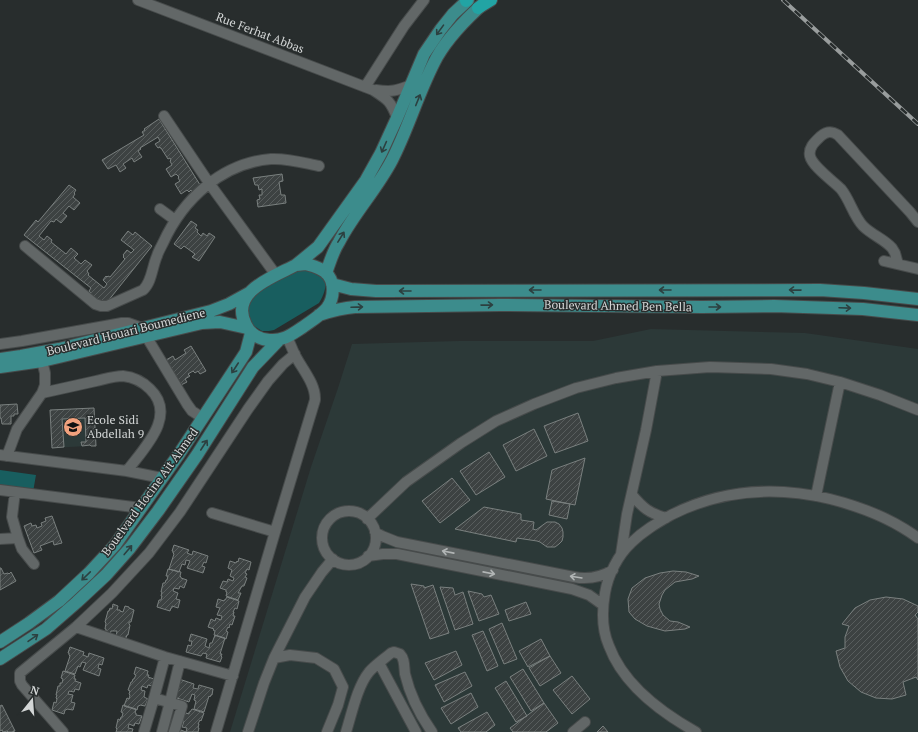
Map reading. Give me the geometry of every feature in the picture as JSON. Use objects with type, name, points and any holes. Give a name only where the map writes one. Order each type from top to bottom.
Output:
[{"type":"highway","points":[[483,4],[491,0]]},
{"type":"main road","points":[[282,339],[267,340],[258,337],[249,330],[244,323],[242,315],[244,300],[254,287],[296,265],[318,247],[366,180],[381,153],[424,54],[441,29],[467,0]]},
{"type":"main road","points":[[326,273],[338,243],[391,161],[437,56],[463,23],[483,4]]},
{"type":"main road","points":[[0,659],[46,629],[106,575],[130,548],[158,511],[197,455],[253,367],[282,339],[319,315],[326,308],[330,302],[333,288],[326,273],[314,266],[306,264],[296,265]]},
{"type":"main road","name":"Boulevard Ahmed Ben Bella","points":[[332,284],[351,289],[376,291],[820,290],[918,299]]},
{"type":"main road","name":"Boulevard Houari Boumediene","points":[[0,367],[42,361],[144,332],[211,311],[229,304],[249,293]]},
{"type":"main road","name":"Boulevard Ahmed Ben Bella","points":[[319,315],[350,307],[500,305],[702,307],[774,306],[863,309],[918,315]]},
{"type":"main road","name":"Boulevard Houari Boumediene","points":[[0,359],[144,332],[210,322],[227,323],[249,330]]},
{"type":"main road","name":"Bouelvard Hocine Ait Ahmed","points":[[0,642],[59,601],[89,573],[115,545],[203,418],[246,352],[249,330]]},
{"type":"street","name":"Rue Ferhat Abbas","points":[[138,0],[369,88],[391,92],[411,86]]},
{"type":"street","points":[[369,88],[404,26],[424,0]]},
{"type":"street","name":"Rue Ferhat Abbas","points":[[369,88],[389,101],[397,118]]},
{"type":"street","points":[[164,116],[209,183],[276,275]]},
{"type":"street","points":[[898,264],[892,248],[864,227],[857,218],[844,194],[812,161],[810,153],[811,146],[826,132],[838,134],[918,222]]},
{"type":"street","points":[[25,246],[95,304],[107,306],[146,288],[149,283],[156,257],[175,220],[192,198],[209,183],[233,169],[250,162],[272,159],[288,160],[319,166]]},
{"type":"street","points":[[160,209],[175,220]]},
{"type":"street","points":[[884,261],[918,269]]},
{"type":"street","points":[[0,344],[22,342],[122,323],[131,323],[144,332],[187,404],[192,411],[203,418]]},
{"type":"street","points":[[216,732],[315,400],[316,394],[313,386],[295,354],[282,339]]},
{"type":"street","points":[[63,732],[22,685],[20,681],[20,673],[76,627],[112,593],[149,553],[180,512],[268,381],[283,364],[295,354]]},
{"type":"street","points":[[42,361],[45,373],[45,385],[42,392],[17,429],[3,455],[127,471],[162,478]]},
{"type":"street","points":[[367,519],[406,482],[461,443],[496,422],[534,404],[576,388],[616,378],[657,371],[710,367],[771,369],[807,374],[840,382],[880,395],[918,410]]},
{"type":"street","points":[[621,554],[626,519],[646,430],[657,371]]},
{"type":"street","points":[[42,392],[123,376],[133,378],[145,384],[154,393],[160,403],[161,414],[159,425],[154,435],[127,471]]},
{"type":"street","points":[[816,496],[840,382]]},
{"type":"street","points":[[0,490],[141,508]]},
{"type":"street","points":[[696,732],[682,724],[646,697],[623,671],[609,647],[603,616],[603,606],[609,577],[621,554],[640,535],[666,518],[691,506],[718,497],[760,491],[774,491],[802,493],[859,507],[899,525],[918,538]]},
{"type":"street","points":[[15,492],[12,517],[22,549],[34,564]]},
{"type":"street","points":[[632,495],[640,505],[650,512],[666,518]]},
{"type":"street","points":[[348,511],[358,513],[367,519],[371,523],[375,532],[375,543],[372,552],[360,562],[351,564],[341,563],[333,559],[326,550],[322,540],[324,530],[329,520],[337,514],[348,511]]},
{"type":"street","points":[[212,513],[275,532]]},
{"type":"street","points":[[375,532],[397,542],[574,577],[592,578],[603,576],[613,570]]},
{"type":"street","points":[[0,539],[18,538]]},
{"type":"street","points":[[368,556],[397,554],[572,589],[589,595],[603,606]]},
{"type":"street","points":[[248,732],[274,658],[306,598],[322,572],[333,559]]},
{"type":"street","points":[[76,627],[165,657],[233,676]]},
{"type":"street","points":[[346,732],[358,694],[369,672],[394,652],[400,654],[403,658],[406,675],[412,694],[422,716],[432,732]]},
{"type":"street","points":[[274,658],[290,655],[316,658],[334,669],[343,687],[328,732]]},
{"type":"street","points":[[144,732],[165,657]]},
{"type":"street","points":[[162,732],[180,661]]},
{"type":"street","points":[[379,664],[416,732]]},
{"type":"street","points":[[154,698],[182,706],[174,732]]},
{"type":"street","points":[[573,732],[585,722]]},
{"type":"shaded area","points":[[306,267],[323,276],[325,279],[325,290],[319,303],[274,330],[262,331],[251,324],[248,318],[248,306],[252,297],[271,283]]},
{"type":"shaded area","points":[[651,329],[805,333],[918,349],[918,732],[230,732],[311,467],[352,344],[459,341],[593,341]]},
{"type":"shaded area","name":"Ecole Sidi Abdellah 9","points":[[94,408],[96,446],[87,445],[52,448],[50,410]]},
{"type":"shaded area","points":[[0,470],[36,475],[33,492],[0,488]]},
{"type":"building","points":[[159,119],[202,188],[193,194],[191,190],[189,192],[187,190],[181,194],[175,184],[180,181],[178,178],[179,177],[176,174],[171,177],[166,169],[172,165],[170,158],[168,159],[161,148],[158,148],[155,144],[160,141],[158,137],[140,148],[141,149],[138,151],[142,157],[134,162],[132,158],[123,164],[126,168],[120,172],[116,165],[108,169],[102,160],[144,135],[142,132],[145,130],[144,129]]},
{"type":"building","points":[[282,174],[283,181],[279,182],[281,195],[285,195],[286,203],[258,207],[257,200],[260,199],[259,195],[262,195],[262,189],[259,190],[258,185],[255,185],[253,178]]},
{"type":"building","points":[[69,185],[76,190],[73,197],[80,203],[74,210],[69,206],[63,213],[67,216],[61,223],[56,219],[54,222],[51,221],[39,236],[44,240],[47,236],[52,240],[51,242],[66,254],[71,248],[78,254],[74,258],[81,264],[85,260],[92,265],[87,271],[89,274],[88,275],[104,288],[107,284],[103,280],[106,276],[110,277],[125,259],[123,255],[127,250],[131,253],[134,250],[121,240],[128,231],[133,235],[135,232],[152,246],[104,306],[90,294],[91,293],[89,291],[91,288],[24,235],[36,220],[38,222]]},
{"type":"building","points":[[191,221],[197,225],[195,228],[201,236],[203,233],[207,236],[209,233],[215,237],[199,261],[192,257],[195,254],[184,246],[181,249],[174,244]]},
{"type":"building","points":[[191,346],[206,371],[200,374],[198,371],[195,373],[193,371],[188,374],[190,376],[185,379],[187,382],[181,385],[166,360],[173,356],[175,360],[186,353],[184,350]]},
{"type":"building","points":[[17,404],[18,414],[11,416],[11,424],[2,424],[0,418],[0,405]]},
{"type":"building","name":"Ecole Sidi Abdellah 9","points":[[94,408],[96,446],[82,446],[81,442],[86,442],[85,418],[62,419],[64,447],[52,448],[50,410]]},
{"type":"building","points":[[578,413],[588,441],[555,453],[544,426]]},
{"type":"building","points":[[534,429],[547,456],[516,471],[503,445]]},
{"type":"building","points":[[489,452],[505,477],[476,495],[460,471]]},
{"type":"building","points":[[585,458],[575,505],[546,499],[552,470]]},
{"type":"building","points":[[452,478],[470,500],[440,523],[422,501]]},
{"type":"building","points":[[552,501],[570,504],[567,519],[549,515]]},
{"type":"building","points":[[484,507],[521,514],[521,520],[534,522],[533,529],[536,530],[547,522],[555,522],[562,528],[562,541],[555,547],[547,547],[537,541],[517,538],[516,542],[455,529]]},
{"type":"building","points":[[52,516],[62,543],[54,545],[53,541],[40,546],[42,550],[34,553],[24,526],[31,523],[32,526],[36,525],[37,528],[42,526],[41,523],[46,521],[45,518]]},
{"type":"building","points":[[174,545],[189,550],[187,553],[192,555],[193,551],[208,556],[206,563],[204,562],[202,566],[205,567],[203,573],[187,568],[190,561],[186,560],[185,565],[182,564],[179,572],[169,569],[174,554],[172,551]]},
{"type":"building","points":[[239,558],[251,562],[249,570],[247,569],[245,573],[247,574],[245,577],[247,578],[244,586],[242,586],[238,593],[241,593],[238,600],[226,596],[226,590],[220,588],[223,581],[227,582],[228,579],[233,581],[234,578],[230,576],[232,570],[228,568],[230,561],[236,563],[237,561],[238,562]]},
{"type":"building","points":[[0,568],[4,574],[9,574],[11,572],[16,581],[0,590]]},
{"type":"building","points":[[168,569],[181,572],[181,578],[187,580],[184,588],[180,586],[179,589],[174,588],[173,591],[178,593],[176,599],[180,600],[178,608],[172,606],[170,611],[157,607],[162,596],[161,592],[163,583],[167,580],[168,576],[166,576]]},
{"type":"building","points":[[673,571],[686,572],[699,576],[692,579],[675,582],[665,590],[659,604],[660,609],[663,615],[670,621],[678,622],[690,627],[665,631],[647,626],[635,619],[629,612],[628,599],[632,588],[645,578],[660,573]]},
{"type":"building","points":[[411,584],[424,586],[424,588],[433,585],[449,633],[430,639]]},
{"type":"building","points":[[440,587],[453,588],[455,595],[463,592],[473,624],[455,630]]},
{"type":"building","points":[[468,591],[482,594],[484,597],[491,595],[499,614],[479,621]]},
{"type":"building","points":[[227,597],[239,601],[237,609],[235,608],[233,612],[233,616],[235,616],[232,625],[230,624],[226,631],[228,632],[226,639],[214,635],[214,629],[208,627],[211,619],[215,621],[216,618],[221,620],[222,616],[217,615],[220,608],[216,607],[218,599],[224,601]]},
{"type":"building","points":[[886,597],[903,599],[918,606],[918,612],[915,615],[918,619],[918,680],[916,677],[903,682],[906,695],[892,699],[876,698],[861,692],[848,681],[840,667],[836,651],[845,648],[845,637],[849,626],[842,624],[855,608],[870,600]]},
{"type":"building","points":[[526,602],[531,614],[509,621],[505,610]]},
{"type":"building","points":[[113,604],[118,606],[117,610],[123,612],[125,606],[134,610],[131,622],[129,622],[130,625],[126,638],[121,637],[121,639],[116,637],[117,631],[111,631],[110,634],[106,633],[105,622],[108,611],[110,608],[112,609]]},
{"type":"building","points":[[502,623],[517,659],[504,664],[489,629]]},
{"type":"building","points":[[483,631],[498,666],[487,671],[472,635]]},
{"type":"building","points":[[191,634],[207,639],[205,646],[209,648],[215,635],[225,638],[220,654],[222,654],[222,657],[220,662],[206,658],[207,654],[203,653],[201,656],[186,652],[188,645],[191,646],[192,641],[189,641]]},
{"type":"building","points":[[541,639],[550,656],[528,667],[519,651]]},
{"type":"building","points":[[70,647],[84,652],[83,655],[88,657],[89,653],[104,658],[102,665],[99,664],[98,668],[101,669],[99,676],[83,670],[86,663],[82,662],[80,667],[78,666],[75,674],[65,671],[70,656],[68,653]]},
{"type":"building","points":[[456,651],[462,665],[434,680],[425,663]]},
{"type":"building","points":[[550,656],[561,673],[540,686],[529,668]]},
{"type":"building","points":[[136,667],[148,671],[148,677],[154,679],[152,686],[148,685],[147,688],[142,686],[141,690],[145,691],[144,697],[148,699],[145,706],[138,706],[137,710],[124,706],[127,698],[129,699],[130,691],[128,690],[136,675],[134,674]]},
{"type":"building","points":[[523,669],[544,703],[531,711],[510,677]]},
{"type":"building","points":[[63,671],[75,675],[75,681],[81,683],[79,690],[75,689],[74,692],[69,691],[68,694],[73,695],[71,702],[75,703],[73,710],[67,709],[65,710],[64,714],[52,710],[54,702],[56,703],[57,699],[56,695],[58,686],[62,683],[63,679],[61,678]]},
{"type":"building","points":[[465,672],[472,686],[444,702],[435,685]]},
{"type":"building","points":[[572,676],[590,699],[572,714],[553,690]]},
{"type":"building","points":[[179,679],[194,684],[193,688],[198,689],[199,685],[213,689],[212,695],[210,697],[209,696],[204,712],[194,709],[196,701],[194,700],[195,695],[192,694],[189,702],[174,697],[175,691],[178,691],[179,687],[177,686]]},
{"type":"building","points":[[506,681],[527,716],[516,722],[495,688]]},
{"type":"building","points":[[471,693],[478,707],[451,724],[441,708]]},
{"type":"building","points":[[544,703],[558,723],[546,732],[513,732],[510,728]]},
{"type":"building","points":[[2,705],[15,731],[0,731],[0,706]]},
{"type":"building","points":[[123,705],[136,709],[136,715],[142,716],[139,724],[135,723],[134,726],[129,724],[128,728],[133,729],[132,732],[116,732],[118,719],[120,720],[122,717],[123,713],[121,712]]},
{"type":"building","points":[[192,709],[204,713],[198,724],[198,732],[186,732],[187,728],[182,727],[184,721],[180,719],[183,712],[189,714]]},
{"type":"building","points":[[487,712],[495,725],[486,732],[461,732],[458,728]]},
{"type":"building","points":[[603,726],[608,732],[597,732]]},
{"type":"railway","points":[[783,0],[918,124]]},
{"type":"place","name":"Ecole Sidi Abdellah 9","points":[[73,427]]}]
